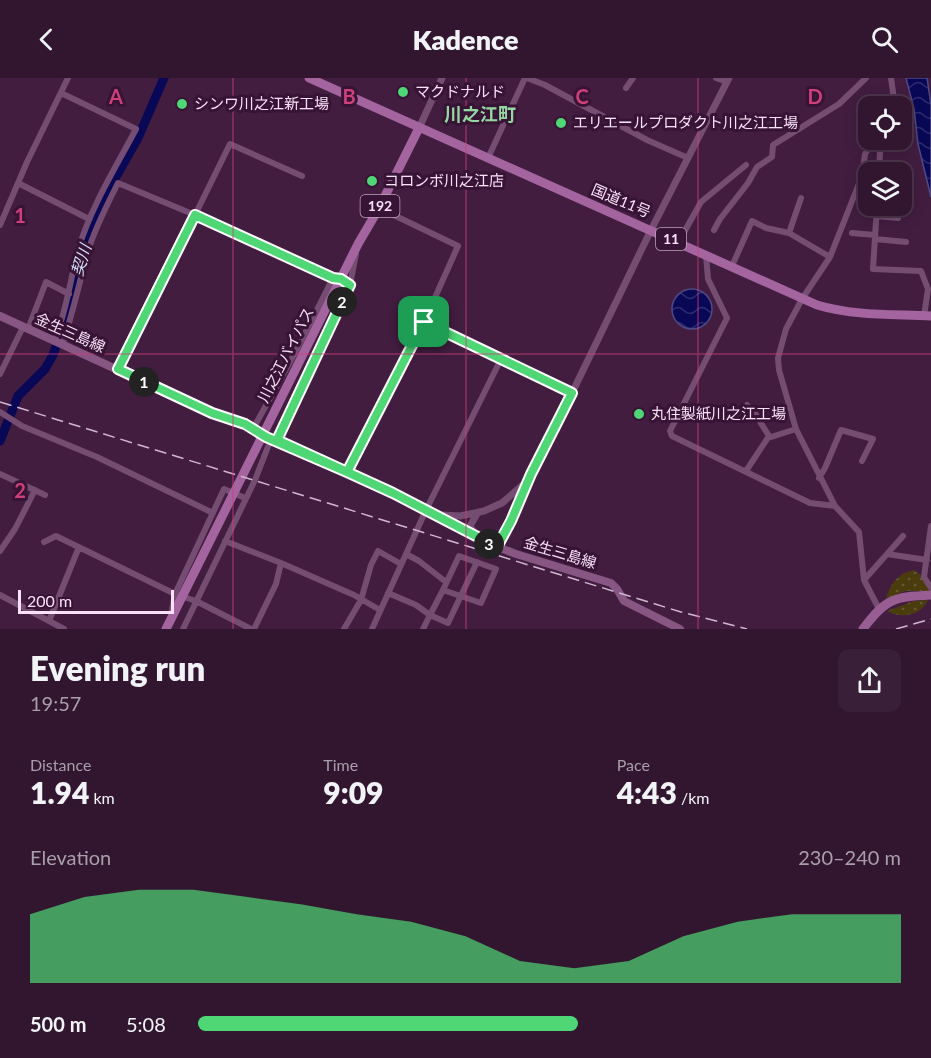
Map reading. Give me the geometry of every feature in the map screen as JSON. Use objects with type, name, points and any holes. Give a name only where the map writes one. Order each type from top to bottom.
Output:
[{"type":"highway","name":"国道11号","points":[[309,78],[802,299],[834,310],[928,316]]},
{"type":"highway","name":"川之江バイパス","points":[[169,624],[179,595],[267,426],[337,279],[379,208],[419,128]]},
{"type":"main road","name":"金生三島線","points":[[0,316],[347,472],[497,547],[611,583],[617,588],[624,601],[680,629]]},
{"type":"main road","points":[[863,629],[879,609],[900,597],[931,595]]},
{"type":"street","points":[[0,225],[68,78]]},
{"type":"street","points":[[419,128],[442,78]]},
{"type":"street","points":[[488,158],[526,78],[545,81],[647,140],[688,158]]},
{"type":"street","points":[[626,88],[633,78]]},
{"type":"street","points":[[497,547],[651,230],[728,80],[716,78]]},
{"type":"street","points":[[714,230],[748,183],[757,166],[772,157],[773,145],[839,104],[866,78]]},
{"type":"street","points":[[891,78],[894,96]]},
{"type":"street","points":[[58,344],[79,247],[89,219],[136,129],[61,93]]},
{"type":"street","points":[[118,369],[230,144],[302,176]]},
{"type":"street","points":[[868,150],[865,154],[862,176],[830,257],[802,299],[786,329],[778,357],[779,370],[796,429],[834,506],[859,532],[864,580],[879,609]]},
{"type":"street","points":[[678,243],[701,202],[746,165]]},
{"type":"street","points":[[18,183],[89,219]]},
{"type":"street","points":[[58,344],[73,315],[88,250],[118,183],[350,285]]},
{"type":"street","points":[[789,233],[801,198]]},
{"type":"street","points":[[347,472],[424,322],[458,246],[379,208]]},
{"type":"street","points":[[898,218],[876,216],[873,269],[921,271],[928,289],[928,316]]},
{"type":"street","points":[[732,266],[752,221],[766,228],[789,233],[830,257]]},
{"type":"street","points":[[852,233],[906,242]]},
{"type":"street","points":[[183,629],[350,285],[358,244]]},
{"type":"street","points":[[706,255],[708,279],[727,318],[670,431],[672,436],[810,503],[834,506]]},
{"type":"street","points":[[253,429],[337,279]]},
{"type":"street","points":[[0,374],[46,282],[69,294]]},
{"type":"street","points":[[424,322],[572,393]]},
{"type":"street","points":[[372,629],[501,359]]},
{"type":"street","points":[[747,405],[769,436]]},
{"type":"street","points":[[3,414],[22,426],[97,457],[213,513]]},
{"type":"street","points":[[769,436],[796,429]]},
{"type":"street","points":[[819,478],[840,430],[873,439],[862,461]]},
{"type":"street","points":[[746,471],[769,436]]},
{"type":"street","points":[[830,456],[839,460]]},
{"type":"street","points":[[0,474],[45,495]]},
{"type":"street","points":[[428,511],[445,516],[477,514],[502,503],[525,483],[531,474]]},
{"type":"street","points":[[179,595],[224,489],[245,498]]},
{"type":"street","points":[[0,551],[15,530],[35,490]]},
{"type":"street","points":[[477,514],[470,526],[477,537]]},
{"type":"street","points":[[464,529],[462,523],[466,515]]},
{"type":"street","points":[[931,526],[924,577],[931,588]]},
{"type":"street","points":[[44,542],[56,536],[253,629],[276,584],[281,563]]},
{"type":"street","points":[[864,580],[903,536]]},
{"type":"street","points":[[225,541],[335,586],[380,610]]},
{"type":"street","points":[[49,621],[79,547]]},
{"type":"street","points":[[345,629],[361,600],[378,551],[402,564]]},
{"type":"street","points":[[406,554],[446,582]]},
{"type":"street","points":[[887,554],[927,560]]},
{"type":"street","points":[[423,629],[442,590],[459,556],[496,569],[481,603],[442,590]]},
{"type":"street","points":[[388,593],[448,623],[477,562]]},
{"type":"street","points":[[0,595],[64,629]]},
{"type":"shaded area","points":[[914,570],[922,576],[930,591],[905,591],[886,599],[895,580]]},
{"type":"shaded area","points":[[928,600],[916,613],[898,615],[887,611],[914,601]]},
{"type":"water","points":[[906,78],[927,78],[931,105],[931,197],[918,144]]},
{"type":"water","points":[[692,289],[700,290],[706,295],[711,301],[711,317],[706,323],[700,328],[692,329],[684,328],[678,323],[673,317],[672,309],[673,301],[678,295],[684,290]]},
{"type":"waterway","name":"契川","points":[[0,441],[18,396],[45,369],[53,355],[70,306],[85,243],[105,196],[138,138],[164,78]]},
{"type":"railway","points":[[0,402],[681,612],[747,629]]},
{"type":"railway","points":[[896,629],[931,619]]},
{"type":"place","name":"マクドナルド","points":[[403,92]]},
{"type":"place","name":"シンワ川之江新工場","points":[[182,104]]},
{"type":"place","name":"エリエールプロダクト川之江工場","points":[[561,123]]},
{"type":"place","name":"コロンボ川之江店","points":[[372,181]]},
{"type":"place","name":"丸住製紙川之江工場","points":[[639,414]]},
{"type":"district","name":"川之江町","points":[[480,115]]},
{"type":"route","points":[[424,322],[347,472],[266,437],[245,424],[212,413],[118,369],[195,215],[333,278],[341,279],[350,285],[277,440],[347,472],[393,493],[497,547],[572,393],[424,322]]}]
